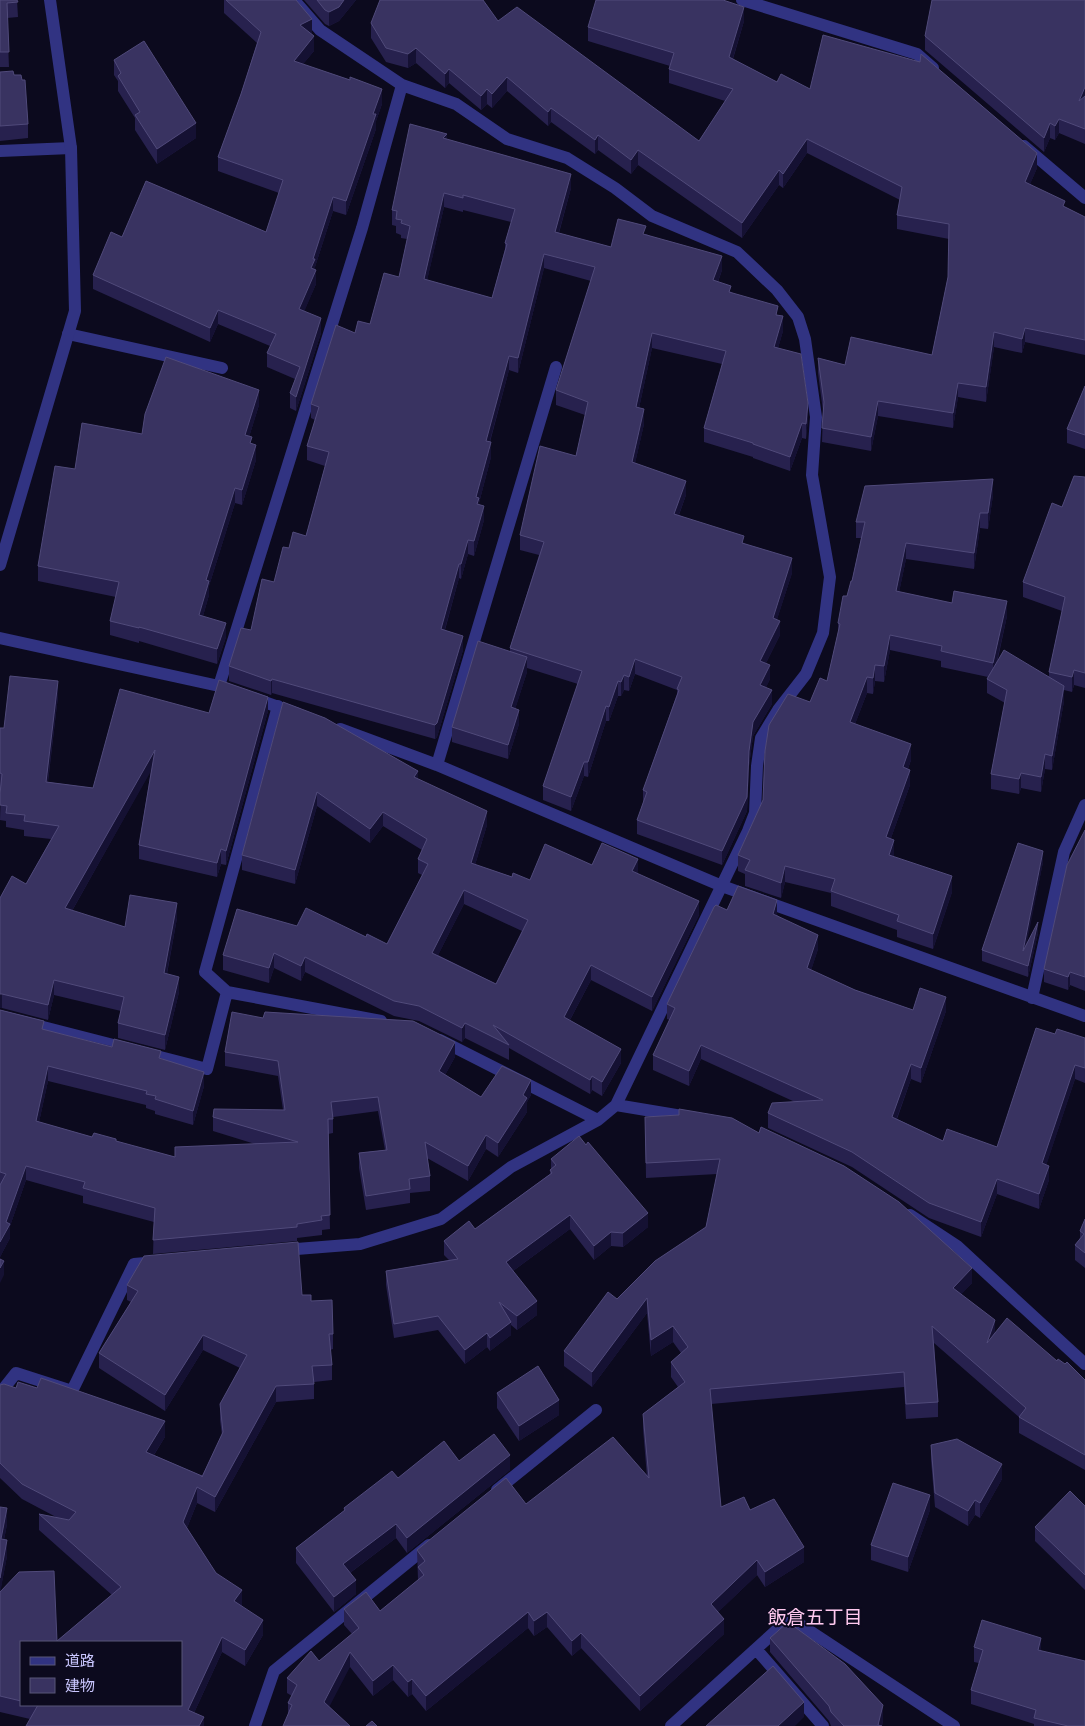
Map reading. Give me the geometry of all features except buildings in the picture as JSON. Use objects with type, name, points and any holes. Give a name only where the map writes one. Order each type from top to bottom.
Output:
[{"type":"street","points":[[0,565],[74,311],[71,148],[50,0]]},
{"type":"street","points":[[271,1251],[360,1244],[442,1219],[511,1167],[598,1120],[616,1104],[756,813],[757,766],[761,738],[778,710],[806,674],[823,633],[830,577],[812,475],[816,417],[805,339],[798,317],[776,290],[737,252],[652,216],[615,188],[567,158],[507,139],[456,104],[402,85],[320,30],[294,0]]},
{"type":"street","points":[[742,0],[917,54],[939,73]]},
{"type":"street","points":[[219,686],[362,228],[402,85]]},
{"type":"street","points":[[1012,136],[1085,198]]},
{"type":"street","points":[[0,151],[71,148]]},
{"type":"street","points":[[68,334],[222,368]]},
{"type":"street","points":[[437,764],[556,367]]},
{"type":"street","points":[[0,638],[219,686],[306,717]]},
{"type":"street","points":[[278,706],[205,972],[227,992],[397,1025]]},
{"type":"street","points":[[324,724],[437,764],[722,886],[1085,1016]]},
{"type":"street","points":[[1032,998],[1064,852],[1085,805]]},
{"type":"street","points":[[0,1016],[208,1069],[227,992]]},
{"type":"street","points":[[425,1033],[598,1120]]},
{"type":"street","points":[[616,1104],[710,1120]]},
{"type":"street","points":[[902,1210],[957,1246],[1085,1364]]},
{"type":"street","points":[[0,1393],[16,1373],[72,1391],[134,1264],[173,1260]]},
{"type":"street","points":[[488,1497],[596,1410]]},
{"type":"street","points":[[255,1726],[274,1671],[435,1540]]},
{"type":"street","points":[[671,1726],[790,1618],[954,1726]]},
{"type":"street","points":[[756,1649],[823,1726]]},
{"type":"district","name":"飯倉五丁目","points":[[815,1616]]}]
